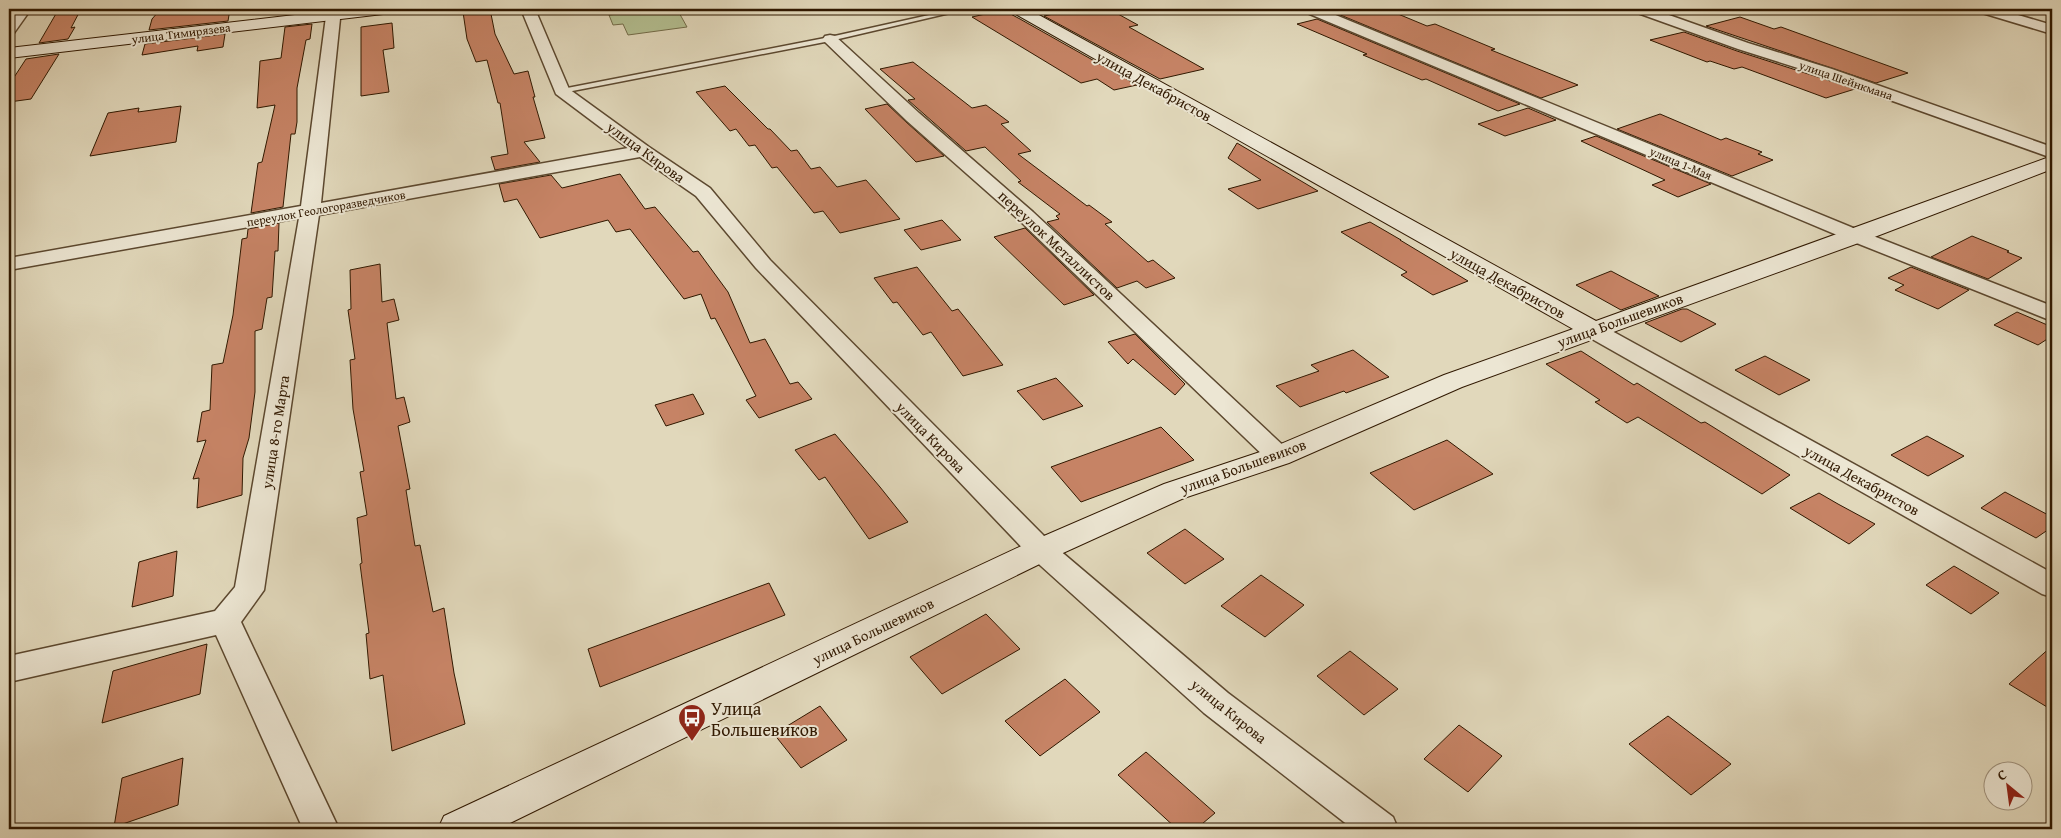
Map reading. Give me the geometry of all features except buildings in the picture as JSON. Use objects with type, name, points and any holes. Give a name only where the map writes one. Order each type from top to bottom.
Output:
[{"type":"street","points":[[9,30],[24,9]]},
{"type":"street","name":"улица Тимирязева","points":[[9,53],[334,12],[383,9]]},
{"type":"street","points":[[528,9],[562,91]]},
{"type":"street","name":"улица Декабристов","points":[[1016,9],[2052,586]]},
{"type":"street","name":"улица 1-Мая","points":[[1310,9],[1856,236],[2052,314]]},
{"type":"street","name":"улица Шейнкмана","points":[[1640,9],[1744,46],[1826,72],[2052,153]]},
{"type":"street","points":[[1984,9],[2052,30]]},
{"type":"street","name":"улица 8-го Марта","points":[[225,621],[249,590],[310,211],[334,12]]},
{"type":"street","name":"переулок Металлистов","points":[[830,39],[913,117],[1026,216],[1279,456]]},
{"type":"street","name":"улица Кирова","points":[[562,91],[643,151],[703,192],[762,264],[1041,550],[1216,703],[1380,829]]},
{"type":"street","name":"переулок Геологоразведчиков","points":[[9,264],[643,151]]},
{"type":"street","name":"улица Большевиков","points":[[458,829],[1041,550],[1174,491],[1279,456],[1454,381],[1856,236],[2052,162]]},
{"type":"street","points":[[9,669],[225,621],[321,829]]},
{"type":"lane","points":[[562,91],[830,39],[964,9]]},
{"type":"green space","points":[[616,9],[677,9],[687,27],[628,35],[623,24],[613,25],[609,15],[618,14]]},
{"type":"place","name":"Улица Большевиков","points":[[692,742]]}]
